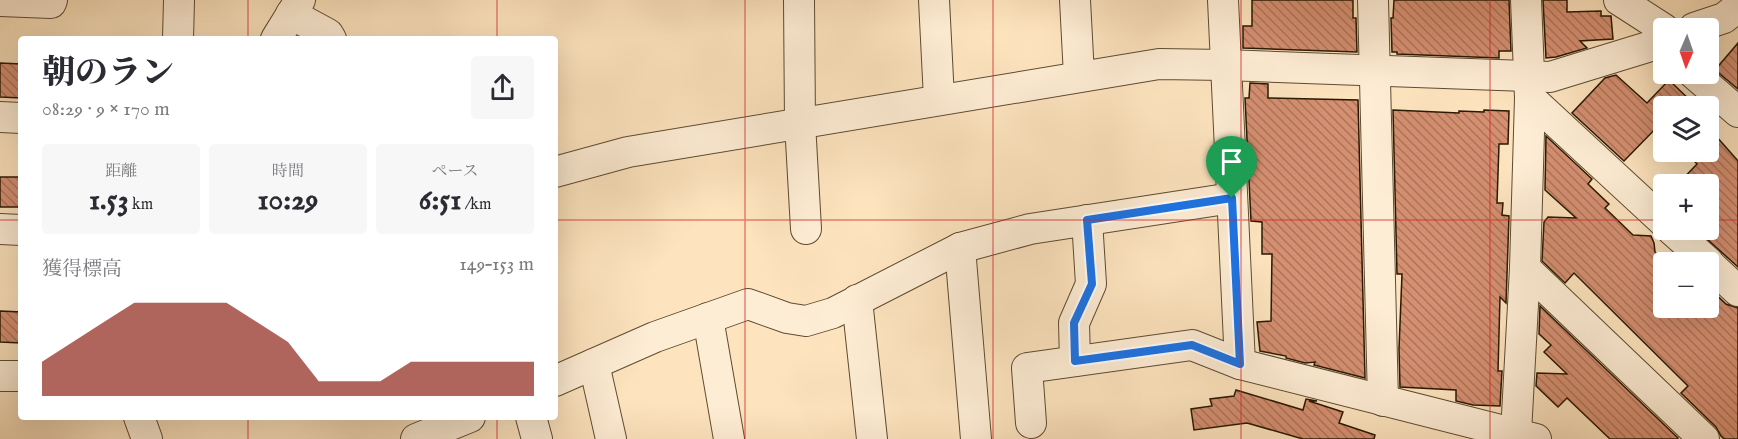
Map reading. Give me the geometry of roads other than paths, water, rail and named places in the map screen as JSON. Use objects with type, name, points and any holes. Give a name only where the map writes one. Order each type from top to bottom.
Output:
[{"type":"street","points":[[0,1],[51,3],[52,0]]},
{"type":"street","points":[[178,36],[179,0]]},
{"type":"street","points":[[799,0],[800,123],[806,229]]},
{"type":"street","points":[[934,0],[939,99]]},
{"type":"street","points":[[1075,0],[1078,76]]},
{"type":"street","points":[[1223,0],[1240,364]]},
{"type":"street","points":[[1373,0],[1383,401]]},
{"type":"street","points":[[1030,423],[1027,368],[1192,345],[1240,364],[1526,436],[1525,268],[1529,87],[1526,0]]},
{"type":"street","points":[[278,36],[296,7],[329,36]]},
{"type":"street","points":[[1719,20],[1738,7]]},
{"type":"street","points":[[558,171],[628,152],[1159,64],[1225,64],[1376,70],[1529,87],[1651,25]]},
{"type":"street","points":[[1706,84],[1738,112]]},
{"type":"street","points":[[1529,87],[1653,211]]},
{"type":"street","points":[[0,117],[18,118]]},
{"type":"street","points":[[558,380],[655,336],[748,304],[787,318],[806,321],[833,313],[960,248],[1030,229],[1232,198]]},
{"type":"street","points":[[1075,361],[1074,323],[1092,284],[1087,220]]},
{"type":"street","points":[[0,229],[18,230]]},
{"type":"street","points":[[1683,240],[1696,252]]},
{"type":"street","points":[[960,248],[976,439]]},
{"type":"street","points":[[1525,268],[1700,438]]},
{"type":"street","points":[[1719,273],[1738,291]]},
{"type":"street","points":[[857,300],[872,439]]},
{"type":"street","points":[[708,318],[729,439]]},
{"type":"street","points":[[594,364],[610,439]]},
{"type":"street","points":[[0,376],[18,376]]},
{"type":"street","points":[[141,420],[147,439]]},
{"type":"street","points":[[416,439],[463,420]]},
{"type":"street","points":[[532,420],[537,439]]}]
